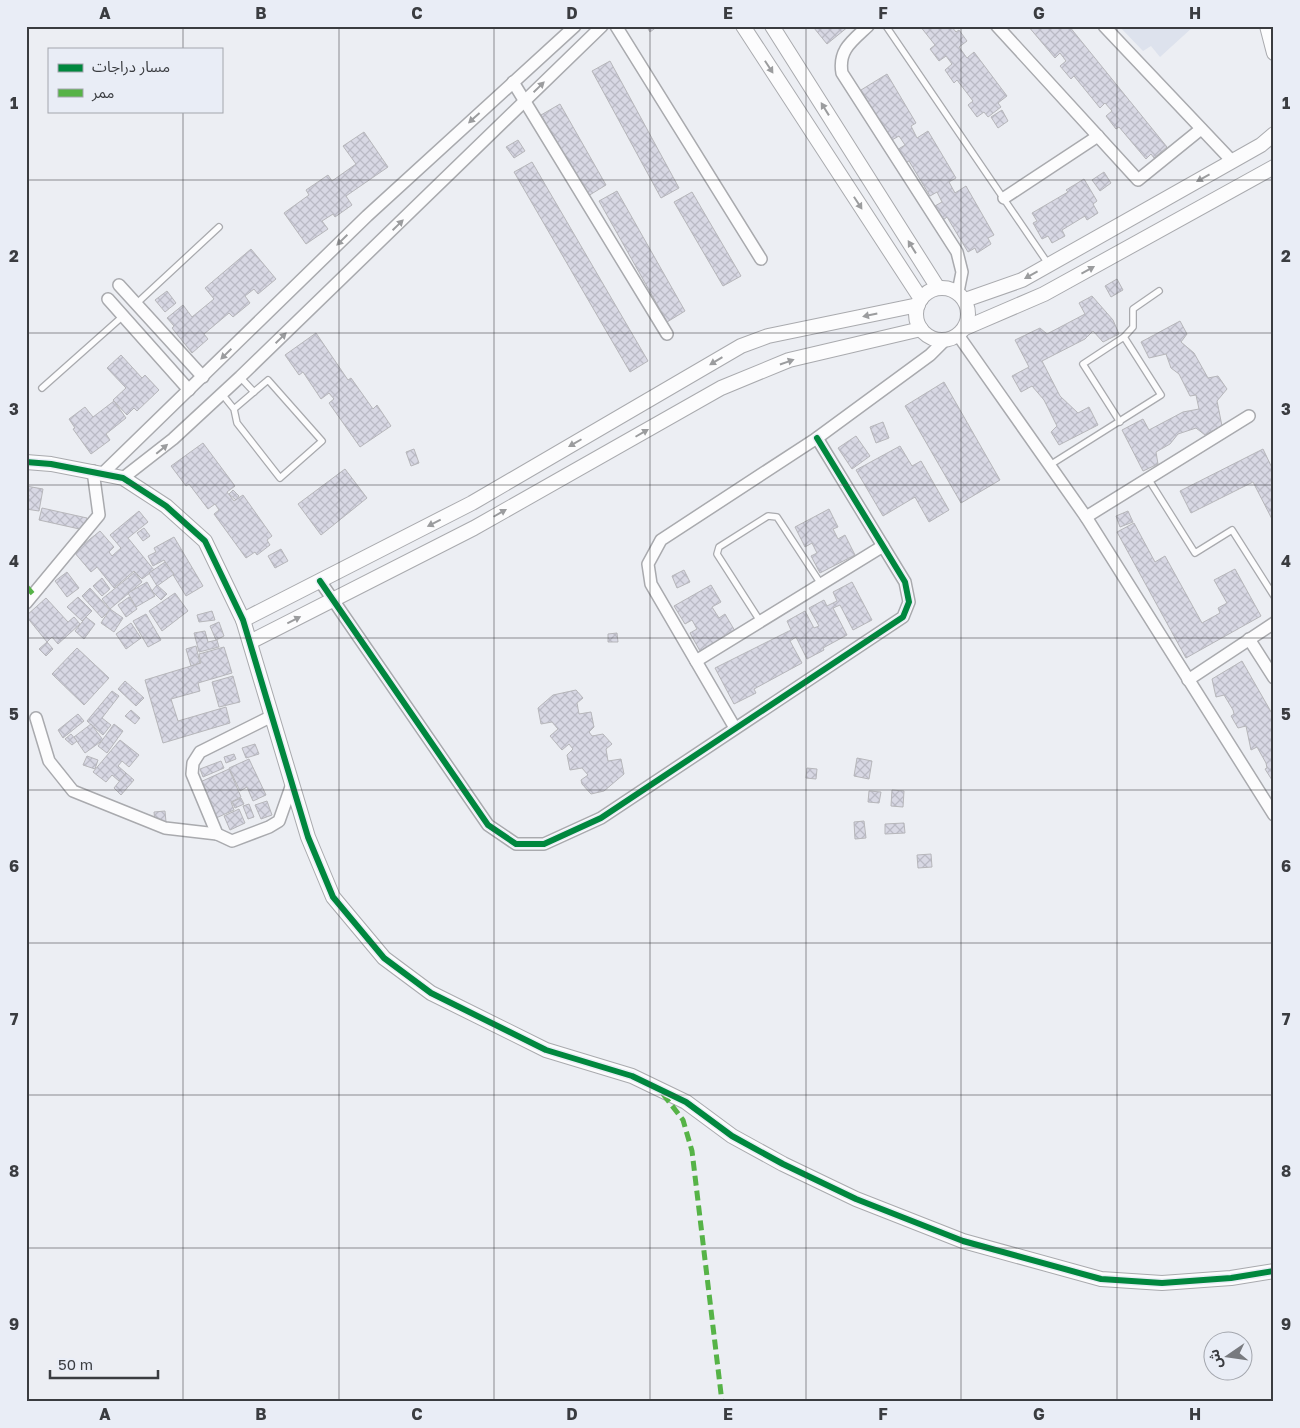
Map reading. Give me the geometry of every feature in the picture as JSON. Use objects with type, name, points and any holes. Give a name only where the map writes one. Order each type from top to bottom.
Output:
[{"type":"street","points":[[26,603],[99,515],[98,473],[203,377],[366,216],[575,26]]},
{"type":"street","points":[[123,478],[151,458],[240,378],[602,26]]},
{"type":"street","points":[[616,26],[760,259]]},
{"type":"street","points":[[743,26],[919,302]]},
{"type":"street","points":[[772,26],[938,288]]},
{"type":"street","points":[[868,26],[843,50],[840,62],[842,73],[957,252],[962,272],[961,296],[968,314],[956,335]]},
{"type":"street","points":[[997,26],[1138,180],[1202,129]]},
{"type":"street","points":[[1104,26],[1232,161]]},
{"type":"street","points":[[1267,26],[1274,53]]},
{"type":"street","points":[[513,82],[666,334]]},
{"type":"street","points":[[961,296],[1022,280],[1261,145],[1274,134]]},
{"type":"street","points":[[1004,198],[1098,136]]},
{"type":"street","points":[[735,728],[651,584],[648,564],[661,540],[817,438],[956,335],[1044,294],[1274,167]]},
{"type":"street","points":[[119,285],[203,377]]},
{"type":"street","points":[[956,335],[932,338],[921,329],[916,318],[919,302],[926,294],[938,288],[952,289],[961,296]]},
{"type":"street","points":[[108,299],[189,390]]},
{"type":"street","points":[[243,620],[472,503],[741,346],[768,336],[919,302]]},
{"type":"street","points":[[250,642],[474,528],[721,388],[789,360],[921,329]]},
{"type":"street","points":[[956,335],[1086,517],[1274,814]]},
{"type":"street","points":[[1086,517],[1249,416]]},
{"type":"street","points":[[320,581],[488,825],[516,844],[544,844],[600,818],[903,617],[908,602],[905,582],[817,438]]},
{"type":"street","points":[[26,462],[123,478],[166,506],[204,541],[243,620],[308,837],[333,897],[384,958],[431,993],[546,1050],[632,1076],[686,1102],[732,1136],[783,1164],[856,1199],[963,1241],[1101,1279],[1162,1282],[1231,1278],[1274,1272]]},
{"type":"street","points":[[696,660],[882,546]]},
{"type":"street","points":[[1188,680],[1274,623]]},
{"type":"street","points":[[1249,639],[1274,678]]},
{"type":"street","points":[[217,834],[192,774],[192,763],[200,752],[272,716]]},
{"type":"street","points":[[36,718],[48,761],[73,792],[165,828],[217,834],[232,841],[269,827],[278,821],[292,784]]},
{"type":"lane","points":[[886,26],[1049,265]]},
{"type":"lane","points":[[136,304],[219,227]]},
{"type":"lane","points":[[1120,422],[1082,364],[1124,337],[1133,327],[1134,309],[1159,291]]},
{"type":"lane","points":[[42,388],[123,316]]},
{"type":"lane","points":[[1050,465],[1161,395],[1124,337]]},
{"type":"lane","points":[[240,378],[254,392]]},
{"type":"lane","points":[[222,394],[234,409],[237,423],[280,478],[322,441],[268,380],[234,409]]},
{"type":"lane","points":[[1148,480],[1195,553],[1232,530],[1274,596]]},
{"type":"lane","points":[[760,621],[717,554],[719,547],[768,516],[776,517],[821,584]]},
{"type":"shaded area","points":[[1119,26],[1194,26],[1160,57],[1151,46],[1143,51]]},
{"type":"building","points":[[646,26],[658,26],[650,32]]},
{"type":"building","points":[[817,26],[849,26],[827,44],[814,28]]},
{"type":"building","points":[[920,26],[951,26],[956,32],[959,30],[967,41],[959,47],[967,58],[974,52],[1007,96],[998,103],[1001,107],[988,117],[984,112],[977,117],[968,105],[973,101],[957,80],[954,83],[945,70],[952,64],[946,56],[939,61],[930,49],[935,45]]},
{"type":"building","points":[[1028,26],[1069,26],[1167,147],[1154,158],[1151,154],[1146,159],[1119,127],[1116,129],[1106,116],[1112,111],[1105,103],[1100,108],[1074,76],[1071,79],[1060,66],[1066,61],[1060,53],[1055,58]]},
{"type":"building","points":[[610,61],[679,188],[661,198],[592,71]]},
{"type":"building","points":[[887,74],[916,123],[911,126],[917,138],[928,131],[956,178],[949,182],[955,193],[966,186],[994,235],[988,238],[991,244],[977,253],[975,248],[968,252],[947,217],[943,220],[935,206],[942,202],[937,192],[930,196],[909,161],[905,163],[897,150],[905,145],[899,136],[890,141],[861,90]]},
{"type":"building","points":[[560,104],[606,185],[588,196],[541,115]]},
{"type":"building","points":[[1002,110],[1008,121],[998,128],[991,117]]},
{"type":"building","points":[[364,132],[388,167],[346,196],[352,205],[335,217],[333,214],[322,221],[328,229],[306,244],[284,213],[309,195],[306,190],[328,175],[332,181],[356,164],[343,146]]},
{"type":"building","points":[[518,140],[525,151],[514,158],[506,147]]},
{"type":"building","points":[[532,162],[648,361],[630,372],[514,172]]},
{"type":"building","points":[[1104,172],[1111,183],[1100,191],[1092,180]]},
{"type":"building","points":[[1084,179],[1097,201],[1093,204],[1098,213],[1087,220],[1085,216],[1062,230],[1065,236],[1052,243],[1048,236],[1042,239],[1033,223],[1037,221],[1032,213],[1068,192],[1066,190]]},
{"type":"building","points":[[617,191],[685,311],[667,322],[599,201]]},
{"type":"building","points":[[692,192],[741,276],[723,286],[674,202]]},
{"type":"building","points":[[251,249],[276,279],[258,294],[254,289],[245,296],[250,303],[233,317],[229,313],[204,334],[208,339],[192,353],[172,328],[174,326],[167,318],[183,305],[192,317],[214,299],[205,288]]},
{"type":"building","points":[[1117,279],[1123,290],[1111,297],[1105,286]]},
{"type":"building","points":[[167,291],[176,303],[165,312],[155,300]]},
{"type":"building","points":[[1092,296],[1113,320],[1119,334],[1103,342],[1093,331],[1085,339],[1042,361],[1060,396],[1078,413],[1089,407],[1098,425],[1059,445],[1051,432],[1057,426],[1044,400],[1032,386],[1021,392],[1012,376],[1029,367],[1015,340],[1040,328],[1047,334],[1085,314],[1079,303]]},
{"type":"building","points":[[1180,321],[1187,334],[1181,342],[1194,353],[1208,378],[1218,376],[1227,389],[1217,401],[1222,426],[1205,435],[1196,428],[1178,434],[1170,444],[1156,452],[1158,464],[1143,471],[1122,430],[1143,419],[1149,430],[1183,412],[1199,409],[1196,395],[1190,396],[1179,374],[1171,368],[1166,354],[1149,358],[1141,342]]},
{"type":"building","points":[[316,333],[348,380],[351,378],[373,409],[377,405],[391,426],[360,447],[329,403],[334,399],[329,393],[321,399],[303,372],[299,375],[285,355]]},
{"type":"building","points":[[121,355],[142,378],[145,375],[159,390],[137,411],[134,408],[127,415],[113,400],[126,388],[107,368]]},
{"type":"building","points":[[944,382],[1000,480],[961,503],[905,406]]},
{"type":"building","points":[[114,401],[126,418],[106,434],[110,440],[91,454],[73,429],[75,428],[69,419],[85,407],[93,417]]},
{"type":"building","points":[[883,422],[889,438],[876,443],[870,427]]},
{"type":"building","points":[[856,436],[870,456],[852,469],[838,448]]},
{"type":"building","points":[[203,443],[235,486],[227,492],[234,501],[243,495],[272,536],[267,540],[270,545],[257,555],[255,552],[246,558],[214,514],[219,510],[215,504],[208,509],[189,484],[186,486],[171,466]]},
{"type":"building","points":[[900,446],[912,466],[921,461],[949,510],[929,522],[915,497],[883,516],[856,470]]},
{"type":"building","points":[[414,449],[419,463],[411,466],[406,452]]},
{"type":"building","points":[[1263,449],[1274,472],[1274,523],[1253,482],[1191,513],[1180,491]]},
{"type":"building","points":[[345,469],[367,498],[321,535],[298,504]]},
{"type":"building","points":[[26,486],[43,489],[39,511],[26,509],[29,495],[26,495]]},
{"type":"building","points":[[233,490],[239,496],[236,500],[229,494]]},
{"type":"building","points":[[42,508],[87,518],[84,530],[39,520]]},
{"type":"building","points":[[829,509],[838,527],[833,529],[838,539],[845,535],[855,555],[820,573],[811,556],[817,553],[812,543],[805,547],[795,527]]},
{"type":"building","points":[[139,511],[148,522],[128,538],[154,570],[142,579],[134,571],[114,588],[97,567],[91,572],[74,552],[100,531],[114,547],[109,552],[112,556],[121,548],[110,535]]},
{"type":"building","points":[[1128,511],[1133,522],[1120,527],[1116,516]]},
{"type":"building","points":[[1134,523],[1155,562],[1165,556],[1202,623],[1220,613],[1218,608],[1227,603],[1214,580],[1235,569],[1261,616],[1186,658],[1117,532]]},
{"type":"building","points":[[144,528],[150,536],[143,541],[137,533]]},
{"type":"building","points":[[174,537],[203,586],[186,596],[164,560],[153,566],[148,556],[156,552],[154,548]]},
{"type":"building","points":[[281,549],[288,561],[275,568],[268,556]]},
{"type":"building","points":[[165,562],[174,574],[157,586],[149,573]]},
{"type":"building","points":[[684,570],[690,582],[677,588],[672,576]]},
{"type":"building","points":[[67,572],[79,588],[67,597],[55,581]]},
{"type":"building","points":[[135,572],[142,582],[110,609],[102,599]]},
{"type":"building","points":[[102,578],[110,589],[102,596],[93,586]]},
{"type":"building","points":[[147,582],[155,596],[136,607],[128,593]]},
{"type":"building","points":[[852,582],[872,620],[853,630],[840,605],[833,608],[847,635],[807,659],[796,637],[790,641],[802,663],[754,689],[756,693],[734,704],[715,668],[791,630],[787,621],[805,611],[814,628],[819,626],[809,608],[824,600],[827,606],[837,601],[833,592]]},
{"type":"building","points":[[157,585],[167,594],[161,600],[152,591]]},
{"type":"building","points":[[711,585],[721,602],[712,607],[719,618],[725,614],[735,631],[700,651],[690,633],[697,629],[692,620],[685,624],[674,606]]},
{"type":"building","points":[[90,588],[110,610],[102,618],[82,596]]},
{"type":"building","points":[[175,593],[188,611],[162,631],[149,611]]},
{"type":"building","points":[[78,597],[92,611],[82,621],[67,607]]},
{"type":"building","points":[[129,597],[137,609],[126,617],[118,605]]},
{"type":"building","points":[[46,598],[68,622],[74,617],[80,624],[58,644],[52,637],[47,642],[26,616]]},
{"type":"building","points":[[110,609],[123,618],[114,632],[101,623]]},
{"type":"building","points":[[212,611],[215,620],[199,622],[197,615]]},
{"type":"building","points":[[146,614],[161,640],[148,647],[133,621]]},
{"type":"building","points":[[86,617],[95,624],[84,639],[75,631]]},
{"type":"building","points":[[219,622],[224,636],[216,640],[210,626]]},
{"type":"building","points":[[131,623],[141,638],[126,649],[116,634]]},
{"type":"building","points":[[205,631],[208,642],[217,640],[219,647],[199,652],[194,633]]},
{"type":"building","points":[[617,633],[618,642],[608,642],[608,634]]},
{"type":"building","points":[[47,642],[53,649],[46,656],[39,649]]},
{"type":"building","points":[[196,646],[200,663],[191,666],[186,649]]},
{"type":"building","points":[[224,647],[232,673],[198,683],[200,691],[171,699],[178,721],[226,707],[230,723],[163,743],[145,680],[201,663],[199,654]]},
{"type":"building","points":[[77,648],[109,678],[84,705],[52,674]]},
{"type":"building","points":[[1242,661],[1274,717],[1274,780],[1272,780],[1265,769],[1267,768],[1266,763],[1257,747],[1251,750],[1246,726],[1238,728],[1231,716],[1234,714],[1233,710],[1224,695],[1216,697],[1212,679]]},
{"type":"building","points":[[233,676],[240,702],[219,707],[212,682]]},
{"type":"building","points":[[125,681],[144,698],[136,706],[118,689]]},
{"type":"building","points":[[576,690],[583,698],[577,703],[579,714],[591,712],[594,727],[589,732],[592,736],[603,734],[612,744],[606,749],[608,761],[621,759],[624,774],[604,791],[591,794],[582,784],[581,780],[588,775],[582,768],[570,770],[567,755],[573,749],[569,744],[562,750],[550,736],[558,729],[552,722],[541,724],[538,708],[553,695]]},
{"type":"building","points":[[112,691],[119,696],[102,718],[111,725],[103,735],[87,721]]},
{"type":"building","points":[[131,710],[140,718],[135,724],[125,716]]},
{"type":"building","points":[[78,714],[84,721],[63,738],[58,730]]},
{"type":"building","points":[[91,724],[103,740],[85,753],[74,737]]},
{"type":"building","points":[[114,724],[123,731],[107,753],[98,746]]},
{"type":"building","points":[[71,734],[77,741],[72,745],[65,739]]},
{"type":"building","points":[[120,740],[139,755],[129,767],[122,761],[118,766],[126,773],[119,781],[112,775],[106,782],[93,772]]},
{"type":"building","points":[[255,744],[259,754],[246,758],[242,748]]},
{"type":"building","points":[[234,754],[236,759],[226,763],[224,757]]},
{"type":"building","points":[[87,756],[98,760],[95,769],[83,765]]},
{"type":"building","points":[[857,758],[872,761],[869,779],[854,776]]},
{"type":"building","points":[[249,759],[266,795],[253,801],[247,787],[240,791],[229,768]]},
{"type":"building","points":[[221,761],[224,768],[203,777],[200,769]]},
{"type":"building","points":[[807,768],[817,769],[816,779],[806,778]]},
{"type":"building","points":[[229,769],[241,797],[231,802],[234,810],[216,818],[198,783]]},
{"type":"building","points":[[126,773],[134,780],[121,795],[114,788]]},
{"type":"building","points":[[892,790],[904,791],[903,807],[891,806]]},
{"type":"building","points":[[869,791],[881,792],[879,803],[868,802]]},
{"type":"building","points":[[241,798],[244,804],[235,808],[232,802]]},
{"type":"building","points":[[267,801],[272,815],[261,819],[255,805]]},
{"type":"building","points":[[249,804],[254,817],[248,819],[243,806]]},
{"type":"building","points":[[239,809],[245,823],[230,830],[224,816]]},
{"type":"building","points":[[165,811],[166,822],[155,823],[154,812]]},
{"type":"building","points":[[864,821],[866,838],[855,839],[854,822]]},
{"type":"building","points":[[904,823],[905,833],[885,834],[885,824]]},
{"type":"building","points":[[931,854],[932,867],[918,868],[917,855]]},
{"type":"marked path","points":[[26,586],[33,594]]},
{"type":"marked path","points":[[663,1094],[683,1120],[692,1151],[722,1402]]},
{"type":"cycle path","points":[[320,581],[488,825],[516,844],[544,844],[601,818],[903,617],[909,602],[905,582],[817,438]]},
{"type":"cycle path","points":[[26,462],[51,464],[123,478],[166,506],[205,541],[243,620],[308,837],[333,897],[384,958],[431,993],[546,1050],[632,1076],[686,1102],[732,1136],[783,1164],[856,1199],[963,1241],[1101,1279],[1162,1283],[1231,1278],[1274,1271]]}]
